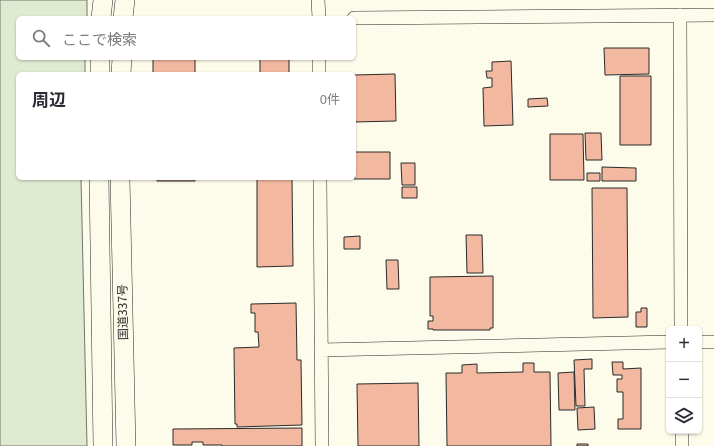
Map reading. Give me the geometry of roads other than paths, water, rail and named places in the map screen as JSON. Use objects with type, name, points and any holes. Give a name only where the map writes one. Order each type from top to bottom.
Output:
[{"type":"highway","points":[[101,16],[102,0]]},
{"type":"highway","points":[[123,16],[125,0]]},
{"type":"highway","points":[[100,60],[100,72]]},
{"type":"highway","points":[[121,72],[122,60]]},
{"type":"highway","name":"国道337号","points":[[99,180],[103,446]]},
{"type":"highway","name":"国道337号","points":[[120,180],[126,446]]},
{"type":"street","points":[[318,0],[319,16]]},
{"type":"street","points":[[680,15],[681,326]]},
{"type":"street","points":[[356,18],[714,15]]},
{"type":"street","points":[[319,60],[319,72]]},
{"type":"street","points":[[320,180],[322,446]]},
{"type":"street","points":[[321,350],[666,342]]},
{"type":"street","points":[[702,342],[714,342]]},
{"type":"street","points":[[682,434],[682,446]]}]
